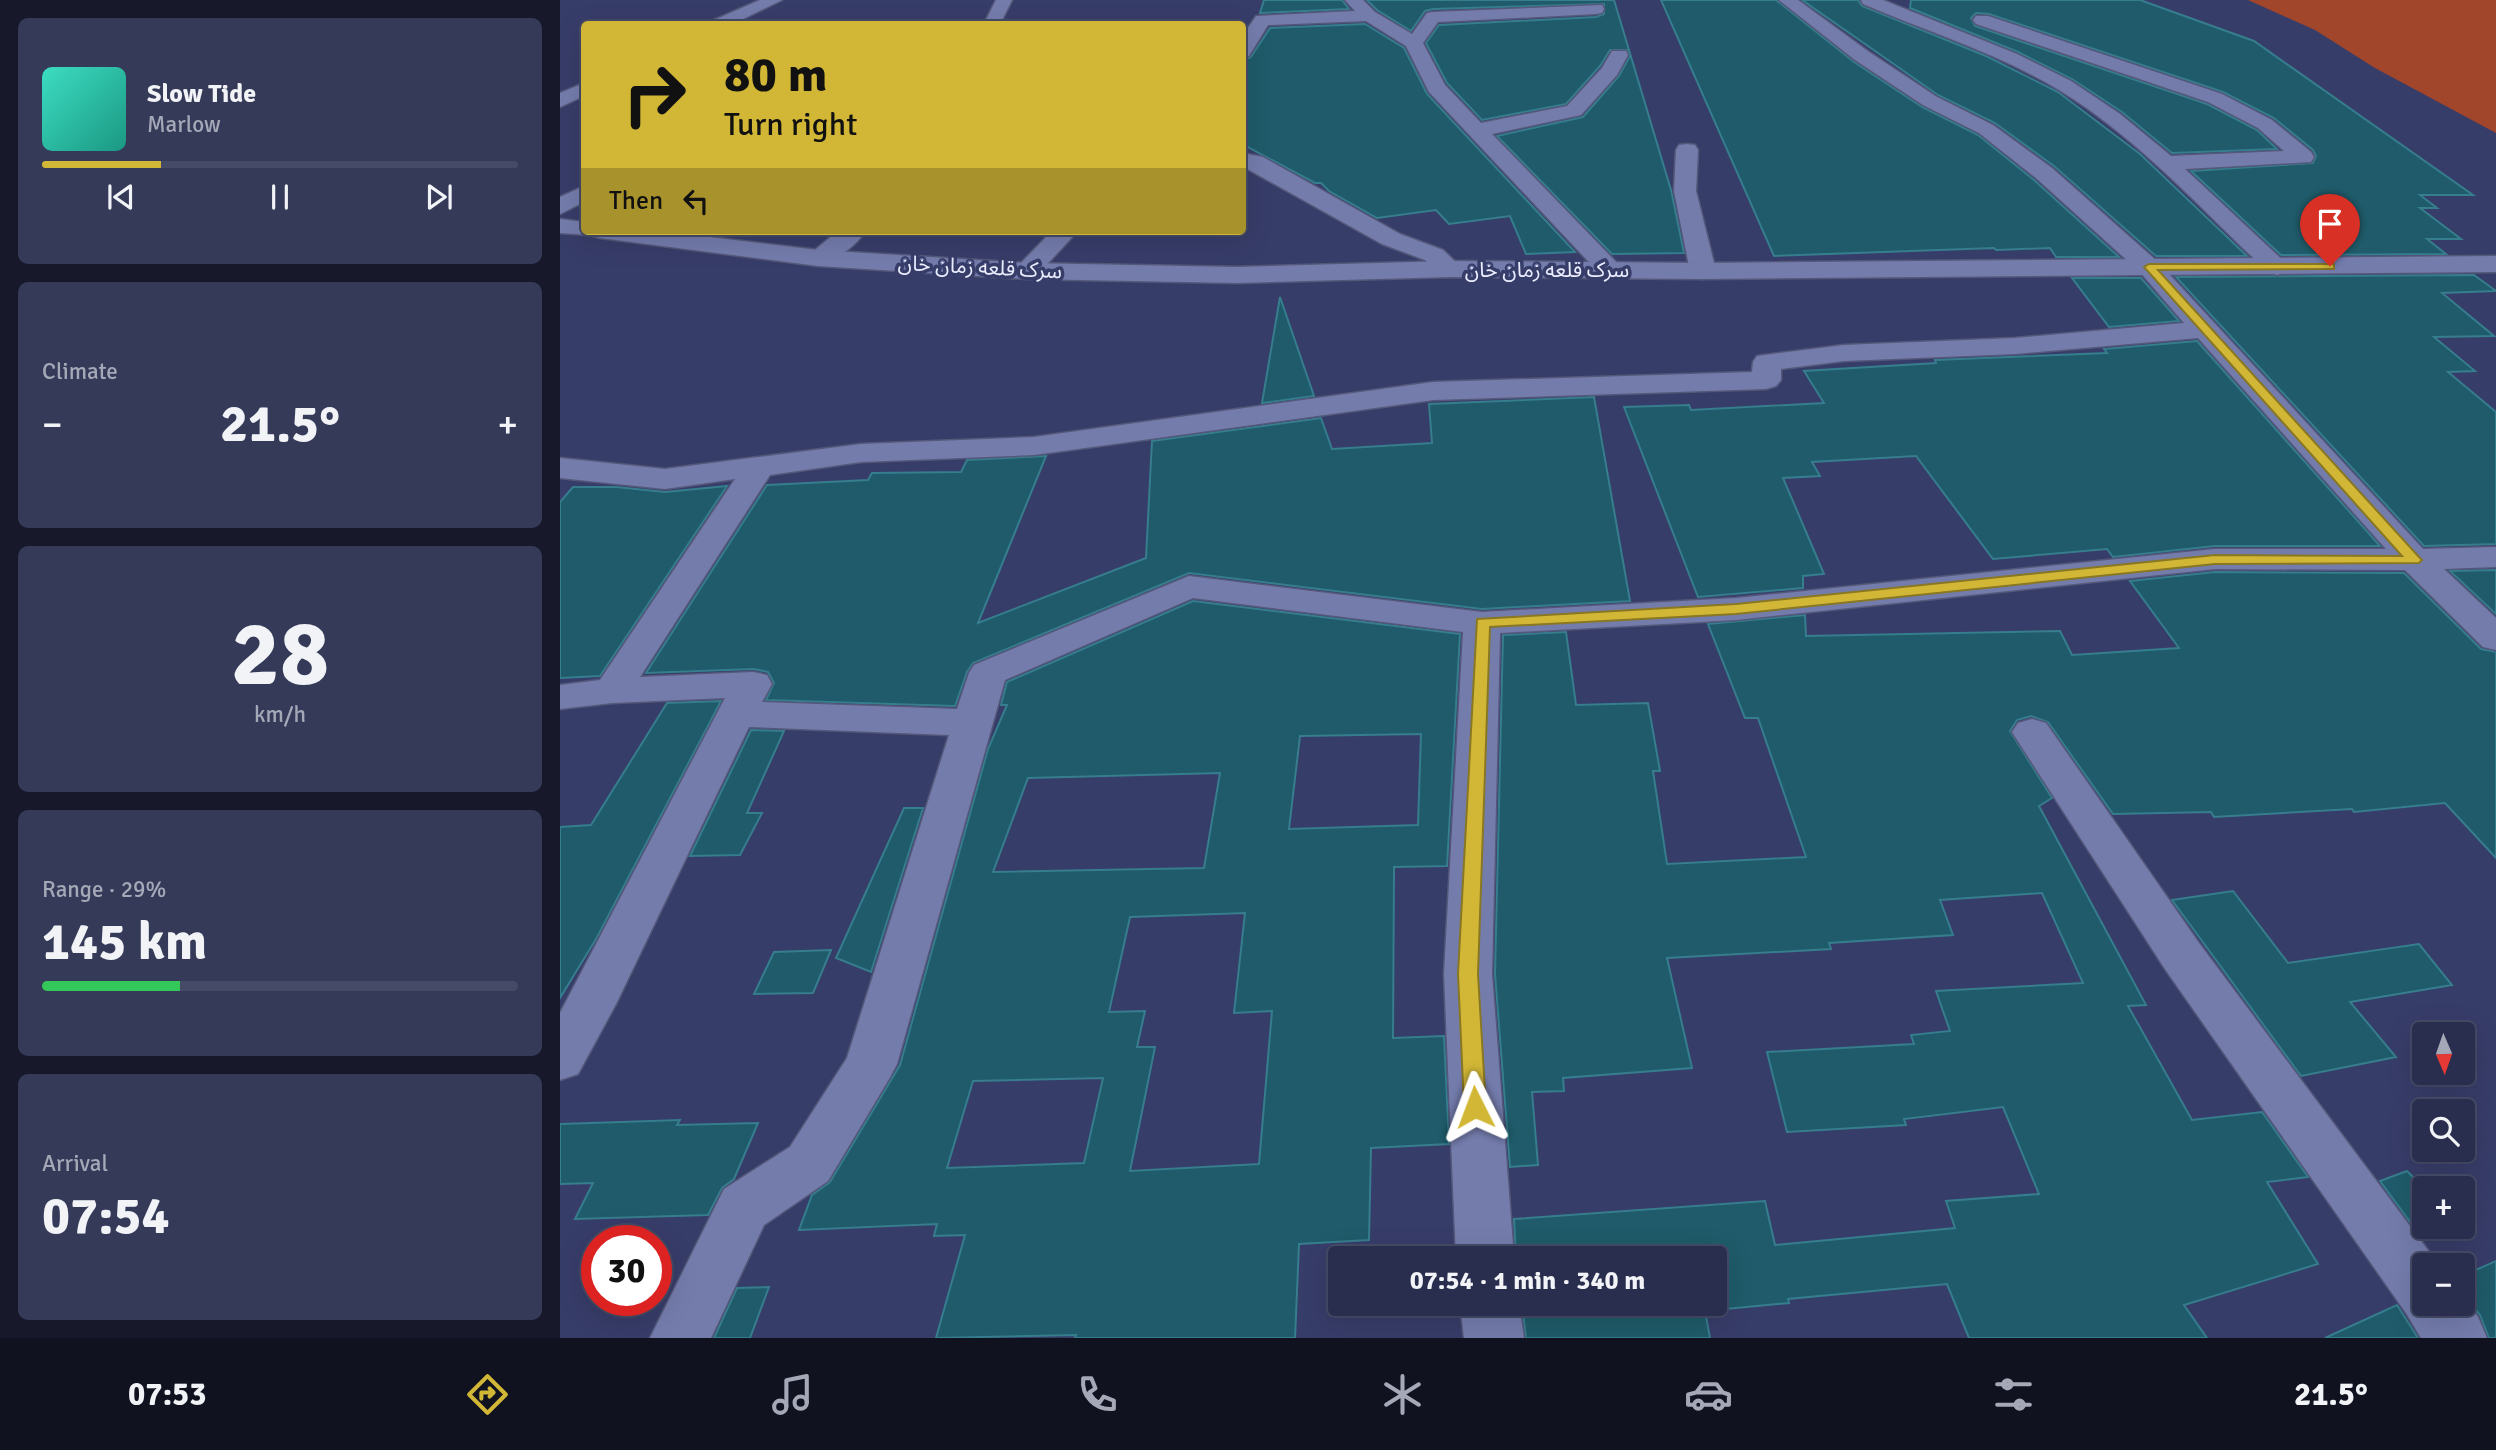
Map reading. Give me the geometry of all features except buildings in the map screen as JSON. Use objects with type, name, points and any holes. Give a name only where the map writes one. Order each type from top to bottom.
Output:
[{"type":"street","points":[[727,21],[774,0]]},
{"type":"street","points":[[994,21],[1004,0]]},
{"type":"street","points":[[1353,0],[1369,16],[1414,43],[1436,88],[1611,271]]},
{"type":"street","points":[[1787,0],[1862,56],[1930,101],[1986,129],[2044,173],[2149,267],[2414,560],[2496,639]]},
{"type":"street","points":[[1869,0],[2043,73],[2089,101],[2164,163],[2277,267]]},
{"type":"street","points":[[1414,43],[1433,17],[1597,9]]},
{"type":"street","points":[[1246,46],[1262,20],[1369,16]]},
{"type":"street","points":[[1982,20],[2215,98],[2265,124],[2303,157],[2164,163]]},
{"type":"street","points":[[1475,131],[1574,111],[1610,71],[1619,55]]},
{"type":"street","points":[[564,110],[581,92]]},
{"type":"street","points":[[1687,150],[1685,191],[1703,271]]},
{"type":"street","points":[[1246,160],[1255,162],[1391,239],[1434,254],[1450,270]]},
{"type":"street","points":[[560,207],[581,195]]},
{"type":"street","points":[[560,226],[581,229]]},
{"type":"street","name":"سرک قلعه زمان خان","points":[[632,235],[818,258],[1027,271],[1238,275],[1450,270],[1703,271],[2496,264]]},
{"type":"street","points":[[818,258],[848,235]]},
{"type":"street","points":[[1027,271],[1062,235]]},
{"type":"street","points":[[560,468],[665,479],[861,453],[1034,446],[1433,391],[1766,380],[1767,362],[1831,354],[2015,346],[2204,329]]},
{"type":"street","points":[[612,691],[760,466]]},
{"type":"street","points":[[680,1338],[744,1207],[809,1164],[872,1064],[988,673],[1189,587],[1482,623],[1736,609],[2215,559],[2414,560],[2496,557]]},
{"type":"street","points":[[1482,623],[1468,974],[1484,1246]]},
{"type":"street","points":[[560,697],[612,691],[753,684],[735,714],[591,1004],[560,1059]]},
{"type":"street","points":[[735,714],[974,723]]},
{"type":"street","points":[[2032,732],[2182,956],[2412,1275]]},
{"type":"street","points":[[1491,1316],[1494,1338]]},
{"type":"street","points":[[2441,1316],[2457,1338]]},
{"type":"shaded area","points":[[2248,0],[2496,0],[2496,133],[2375,68],[2315,30]]},
{"type":"route","points":[[1475,1107],[1468,974],[1482,623],[1736,609],[2215,559],[2414,560],[2149,267],[2330,266]]}]
